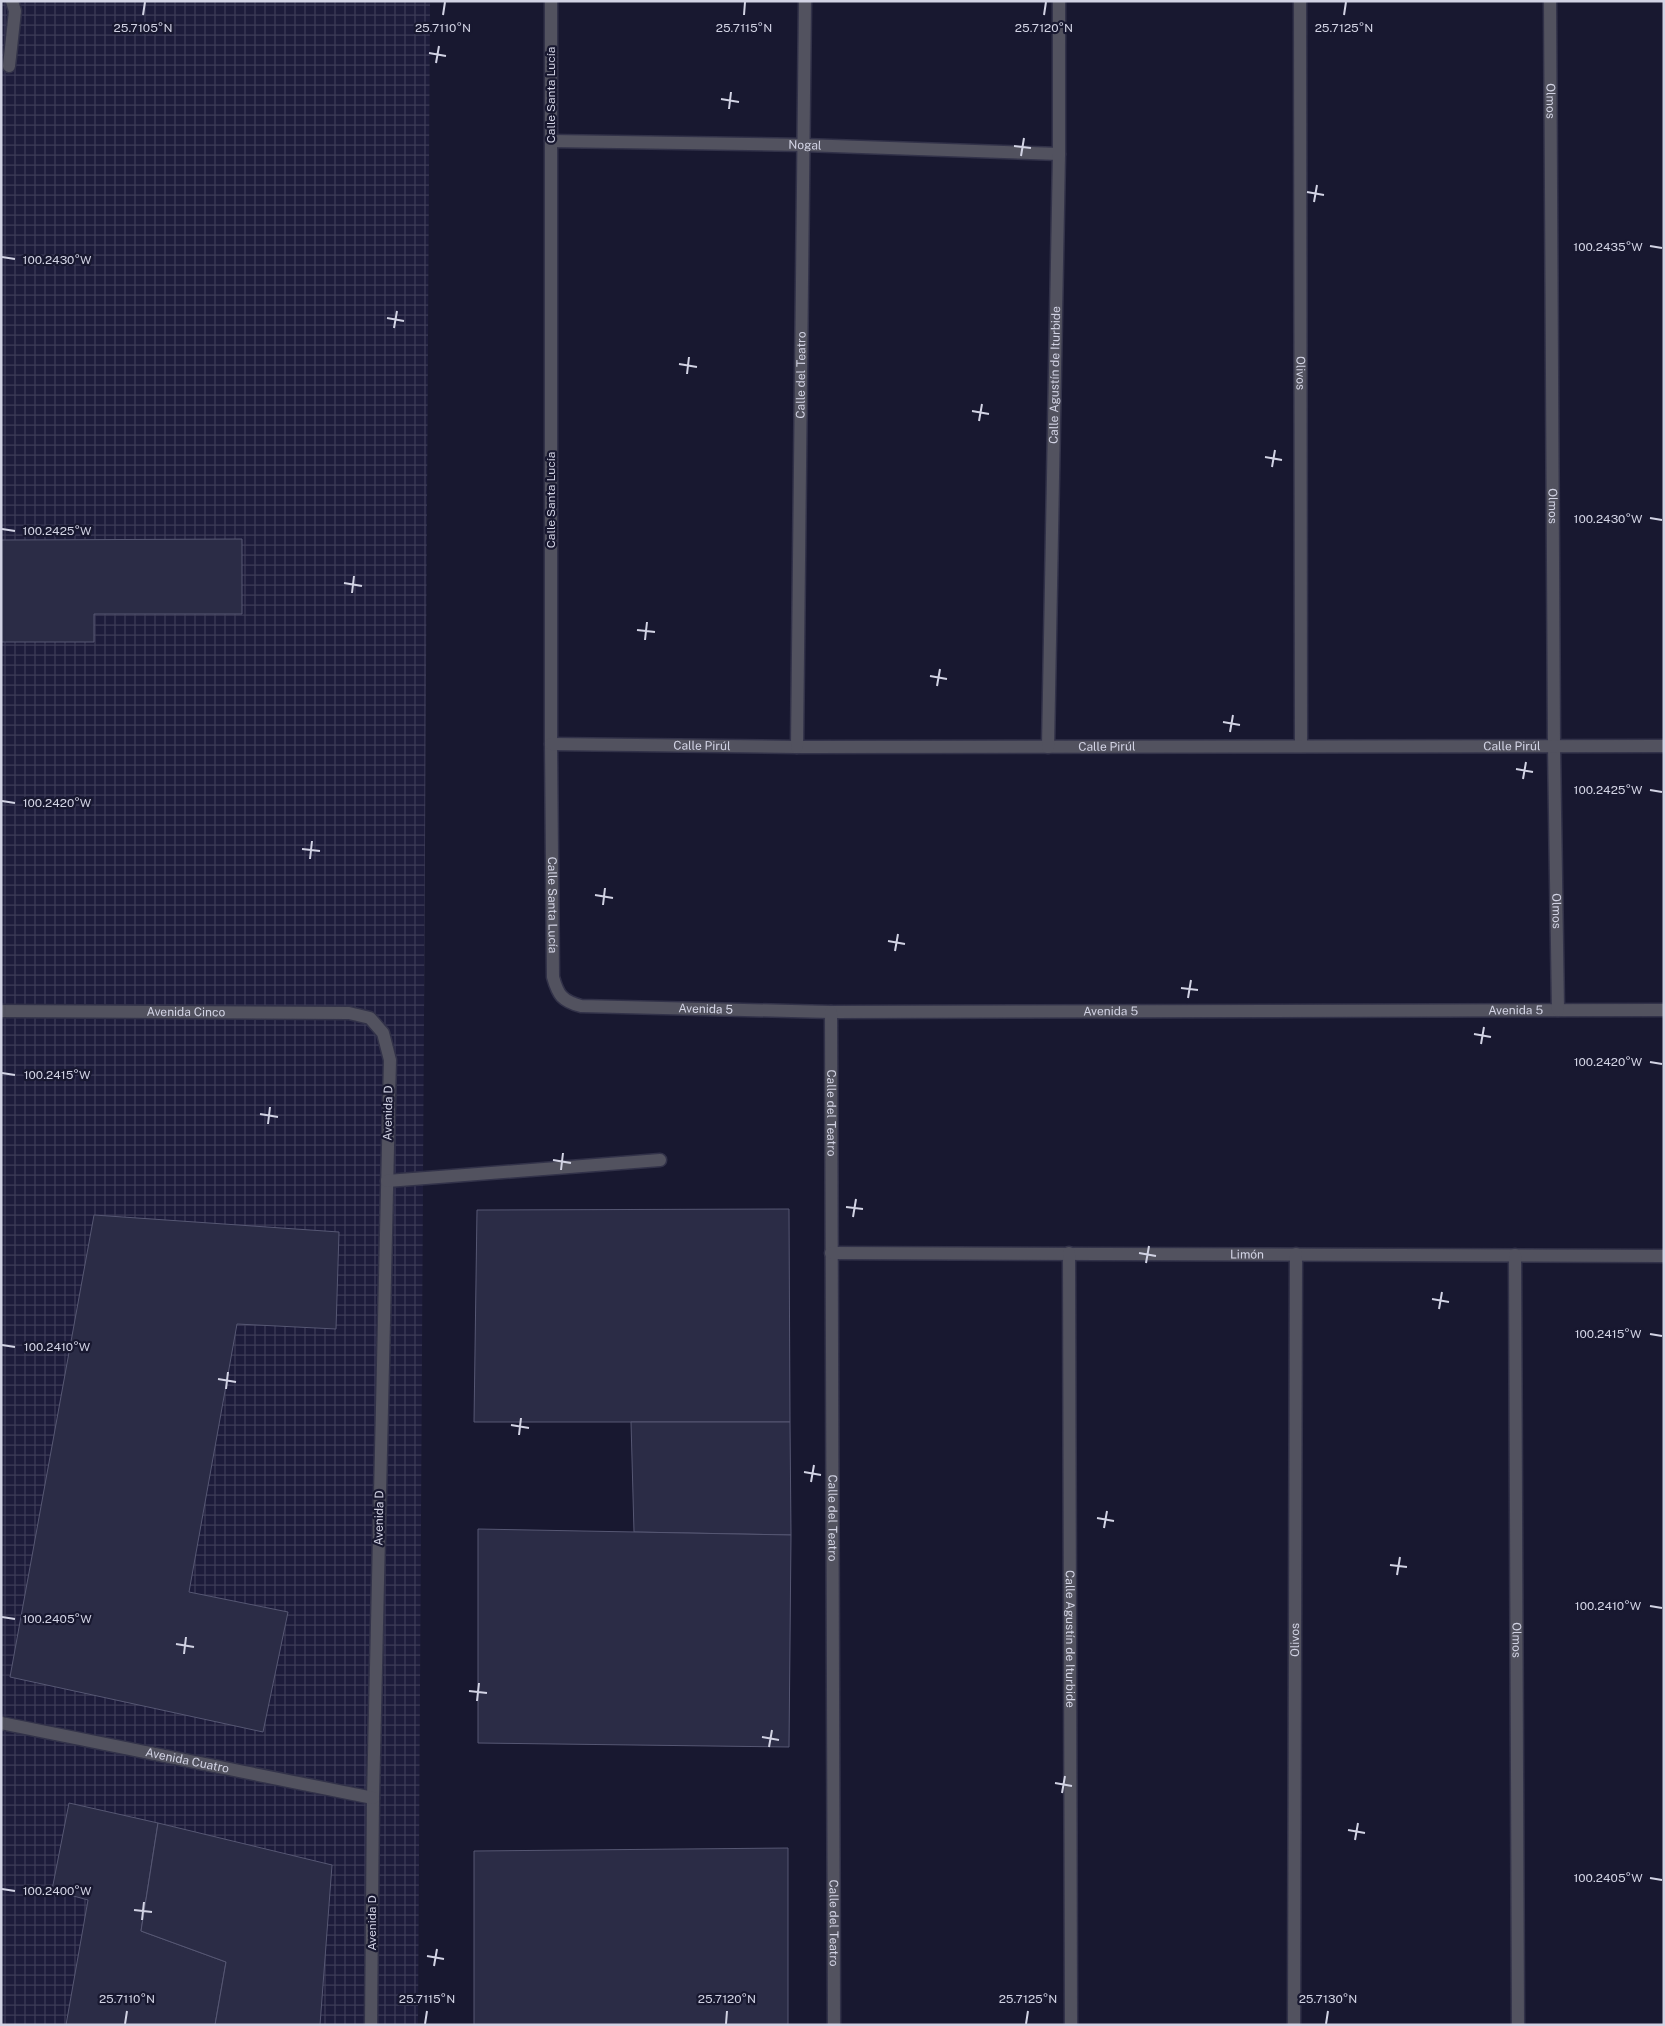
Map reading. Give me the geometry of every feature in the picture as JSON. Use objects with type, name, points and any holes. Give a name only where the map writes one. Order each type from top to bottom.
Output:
[{"type":"street","points":[[8,66],[15,11],[12,1]]},
{"type":"street","name":"Calle Santa Lucía","points":[[551,1],[551,744],[553,977],[560,996]]},
{"type":"street","name":"Calle del Teatro","points":[[798,747],[805,1]]},
{"type":"street","name":"Calle Agustín de Iturbide","points":[[1048,747],[1060,154],[1059,1]]},
{"type":"street","name":"Olivos","points":[[1300,1],[1301,746]]},
{"type":"street","name":"Olmos","points":[[1550,1],[1554,746],[1558,1010]]},
{"type":"street","name":"Nogal","points":[[551,141],[1060,154]]},
{"type":"street","name":"Calle Pirúl","points":[[551,744],[798,747],[1664,746]]},
{"type":"street","name":"Avenida 5","points":[[560,996],[570,1003],[581,1006],[830,1012],[1664,1010]]},
{"type":"street","name":"Avenida Cinco","points":[[1,1011],[349,1012],[370,1018]]},
{"type":"street","name":"Calle del Teatro","points":[[830,1012],[834,2025]]},
{"type":"street","name":"Avenida D","points":[[370,1018],[383,1033],[390,1060],[373,1798],[371,2025]]},
{"type":"street","points":[[387,1181],[660,1160]]},
{"type":"street","name":"Limón","points":[[831,1253],[1664,1256]]},
{"type":"street","name":"Calle Agustín de Iturbide","points":[[1069,1253],[1071,2025]]},
{"type":"street","name":"Olivos","points":[[1294,2025],[1296,1254]]},
{"type":"street","name":"Olmos","points":[[1515,1255],[1518,2025]]},
{"type":"street","name":"Avenida Cuatro","points":[[1,1723],[373,1798]]},
{"type":"shaded area","points":[[1,1],[430,1],[418,2025],[1,2025]]},
{"type":"building","points":[[242,539],[242,614],[94,614],[94,642],[1,642],[1,540]]},
{"type":"building","points":[[789,1209],[790,1422],[474,1422],[477,1210]]},
{"type":"building","points":[[94,1215],[339,1232],[336,1329],[237,1324],[189,1592],[288,1612],[263,1732],[10,1677]]},
{"type":"building","points":[[631,1422],[790,1422],[791,1535],[634,1532]]},
{"type":"building","points":[[478,1529],[791,1535],[789,1747],[478,1743]]},
{"type":"building","points":[[69,1803],[158,1823],[141,1931],[226,1962],[215,2025],[66,2025],[88,1900],[52,1890]]},
{"type":"building","points":[[158,1823],[332,1865],[320,2025],[215,2025],[226,1962],[141,1931]]},
{"type":"building","points":[[788,1848],[788,2025],[474,2025],[474,1851]]}]
